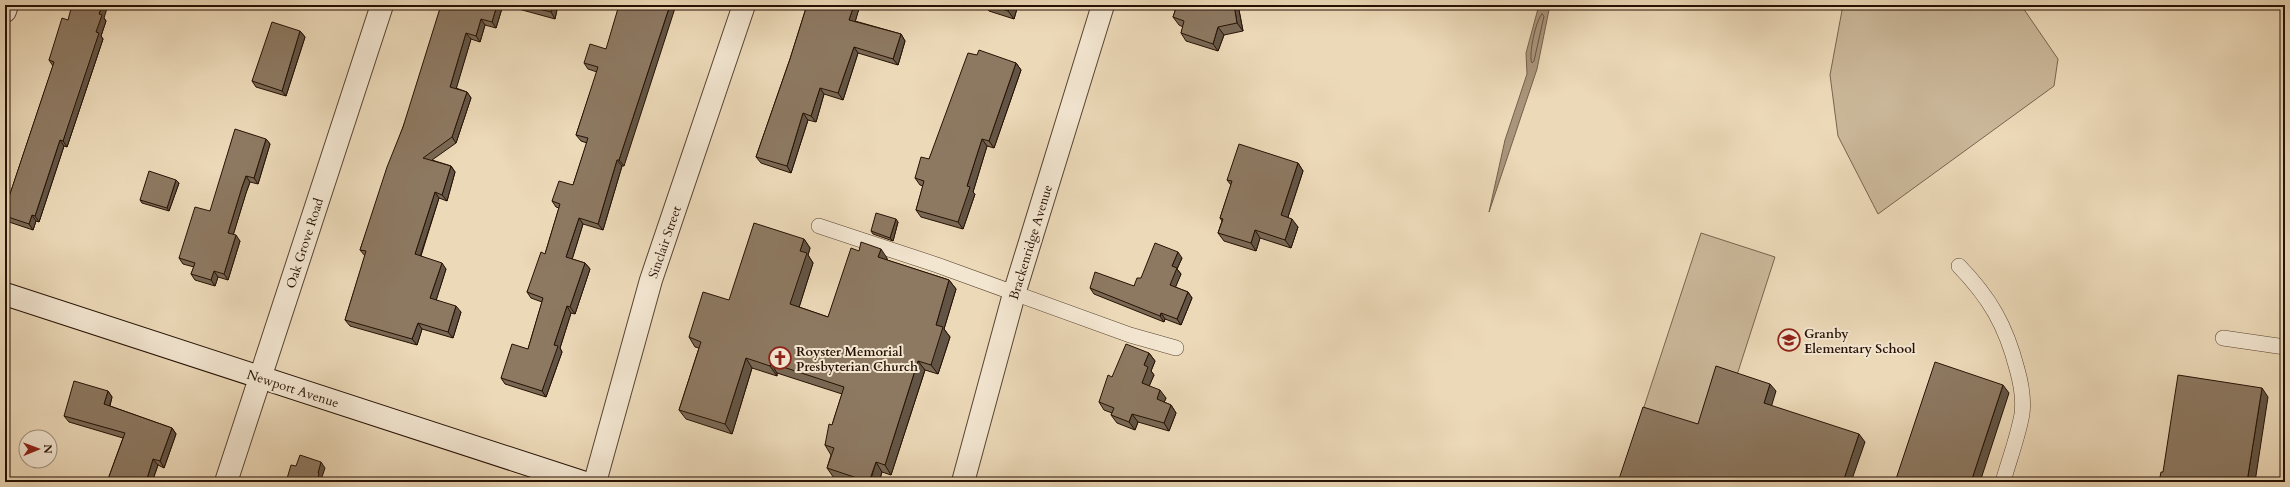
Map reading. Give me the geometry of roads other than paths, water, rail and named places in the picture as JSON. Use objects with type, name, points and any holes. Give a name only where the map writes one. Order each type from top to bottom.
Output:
[{"type":"street","points":[[5,11],[7,5]]},
{"type":"street","name":"Oak Grove Road","points":[[226,482],[382,5]]},
{"type":"street","name":"Sinclair Street","points":[[595,482],[652,280],[744,5]]},
{"type":"street","name":"Brackenridge Avenue","points":[[963,482],[1014,294],[1103,5]]},
{"type":"street","name":"Newport Avenue","points":[[5,294],[582,482]]},
{"type":"lane","points":[[820,226],[1130,335],[1176,348]]},
{"type":"lane","points":[[1960,266],[1978,285],[1997,313],[2011,344],[2022,388],[2022,413],[2004,482]]},
{"type":"lane","points":[[2223,338],[2285,347]]},
{"type":"water","points":[[1539,5],[1550,5],[1537,69],[1489,212],[1505,140],[1527,74],[1526,53]]},
{"type":"place","name":"Granby Elementary School","points":[[1789,340]]},
{"type":"place","name":"Royster Memorial Presbyterian Church","points":[[780,358]]}]
